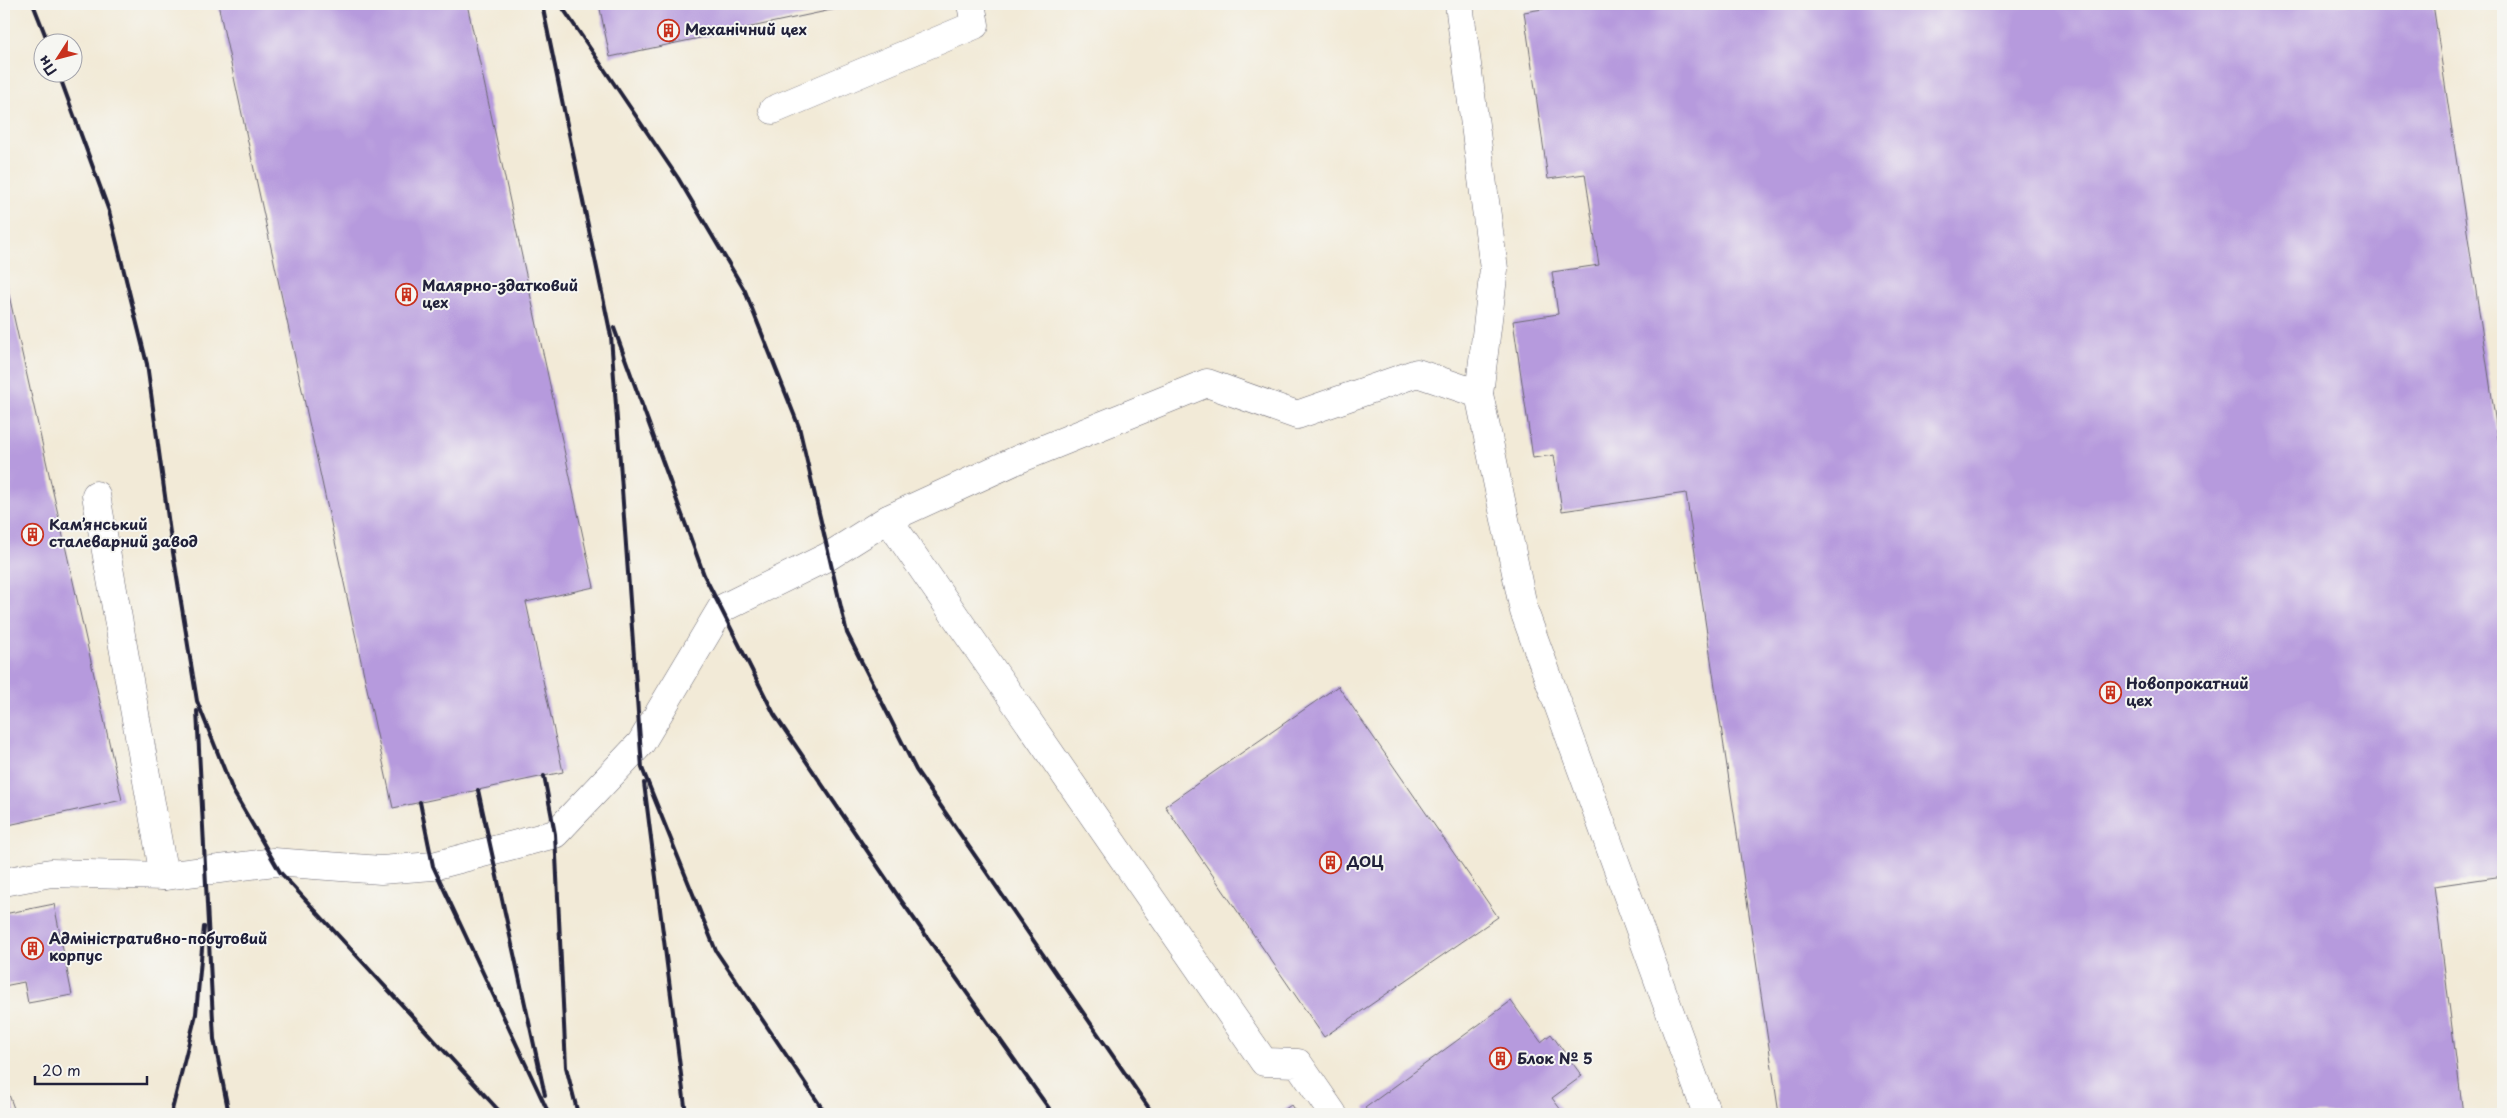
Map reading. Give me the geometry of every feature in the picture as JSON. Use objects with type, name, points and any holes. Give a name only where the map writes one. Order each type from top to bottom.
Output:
[{"type":"lane","points":[[773,110],[975,25],[971,4]]},
{"type":"lane","points":[[1459,4],[1494,269],[1479,394],[1524,611],[1707,1114]]},
{"type":"lane","points":[[4,882],[51,873],[164,876],[274,862],[381,870],[433,866],[555,834],[641,743],[721,609],[829,556],[888,519],[1019,460],[1206,383],[1297,415],[1418,373],[1479,394]]},
{"type":"lane","points":[[96,495],[164,876]]},
{"type":"lane","points":[[888,519],[1264,1062],[1298,1063],[1333,1114]]},
{"type":"building","name":"Малярно-здатковий цех","points":[[218,4],[467,4],[594,587],[526,602],[563,772],[393,808]]},
{"type":"building","name":"Механічний цех","points":[[599,4],[855,4],[855,5],[610,57]]},
{"type":"building","name":"Новопрокатний цех","points":[[1561,4],[2433,4],[2503,471],[2503,876],[2434,886],[2463,1114],[1779,1114],[1686,493],[1562,511],[1554,455],[1533,458],[1513,321],[1558,314],[1552,272],[1599,265],[1585,174],[1548,179],[1524,12],[1561,6]]},
{"type":"building","name":"Кам’янський сталеварний завод","points":[[4,273],[122,800],[4,826]]},
{"type":"building","name":"ДОЦ","points":[[1338,686],[1498,917],[1324,1037],[1165,806]]},
{"type":"building","name":"Адміністративно-побутовий корпус","points":[[54,904],[72,995],[28,1003],[24,982],[4,986],[4,914]]},
{"type":"building","name":"Блок № 5","points":[[1511,1001],[1541,1042],[1551,1034],[1582,1076],[1552,1098],[1564,1114],[1370,1114],[1365,1108]]},
{"type":"building","points":[[4,1081],[16,1114],[4,1114]]},
{"type":"building","points":[[1291,1105],[1297,1114],[1278,1114]]},
{"type":"railway","points":[[33,4],[44,32]]},
{"type":"railway","points":[[542,4],[611,336],[642,768],[716,951],[826,1114]]},
{"type":"railway","points":[[560,4],[678,178],[745,291],[799,427],[847,633],[916,770],[1153,1114]]},
{"type":"railway","points":[[62,82],[109,211],[147,364],[171,540],[197,701],[233,791],[280,872],[502,1114]]},
{"type":"railway","points":[[614,328],[704,575],[774,714],[900,899],[1053,1114]]},
{"type":"railway","points":[[197,711],[214,1039],[229,1114]]},
{"type":"railway","points":[[544,776],[555,834],[566,1067],[578,1114]]},
{"type":"railway","points":[[644,783],[686,1114]]},
{"type":"railway","points":[[478,790],[545,1095]]},
{"type":"railway","points":[[420,802],[433,866],[549,1114]]},
{"type":"railway","points":[[171,1114],[196,1014],[204,927]]},
{"type":"place","name":"Механічний цех","points":[[669,30]]},
{"type":"place","name":"Малярно-здатковий цех","points":[[406,295]]},
{"type":"place","name":"Кам’янський сталеварний завод","points":[[33,534]]},
{"type":"place","name":"Новопрокатний цех","points":[[2110,693]]},
{"type":"place","name":"ДОЦ","points":[[1331,862]]},
{"type":"place","name":"Адміністративно-побутовий корпус","points":[[33,948]]},
{"type":"place","name":"Блок № 5","points":[[1501,1059]]}]
